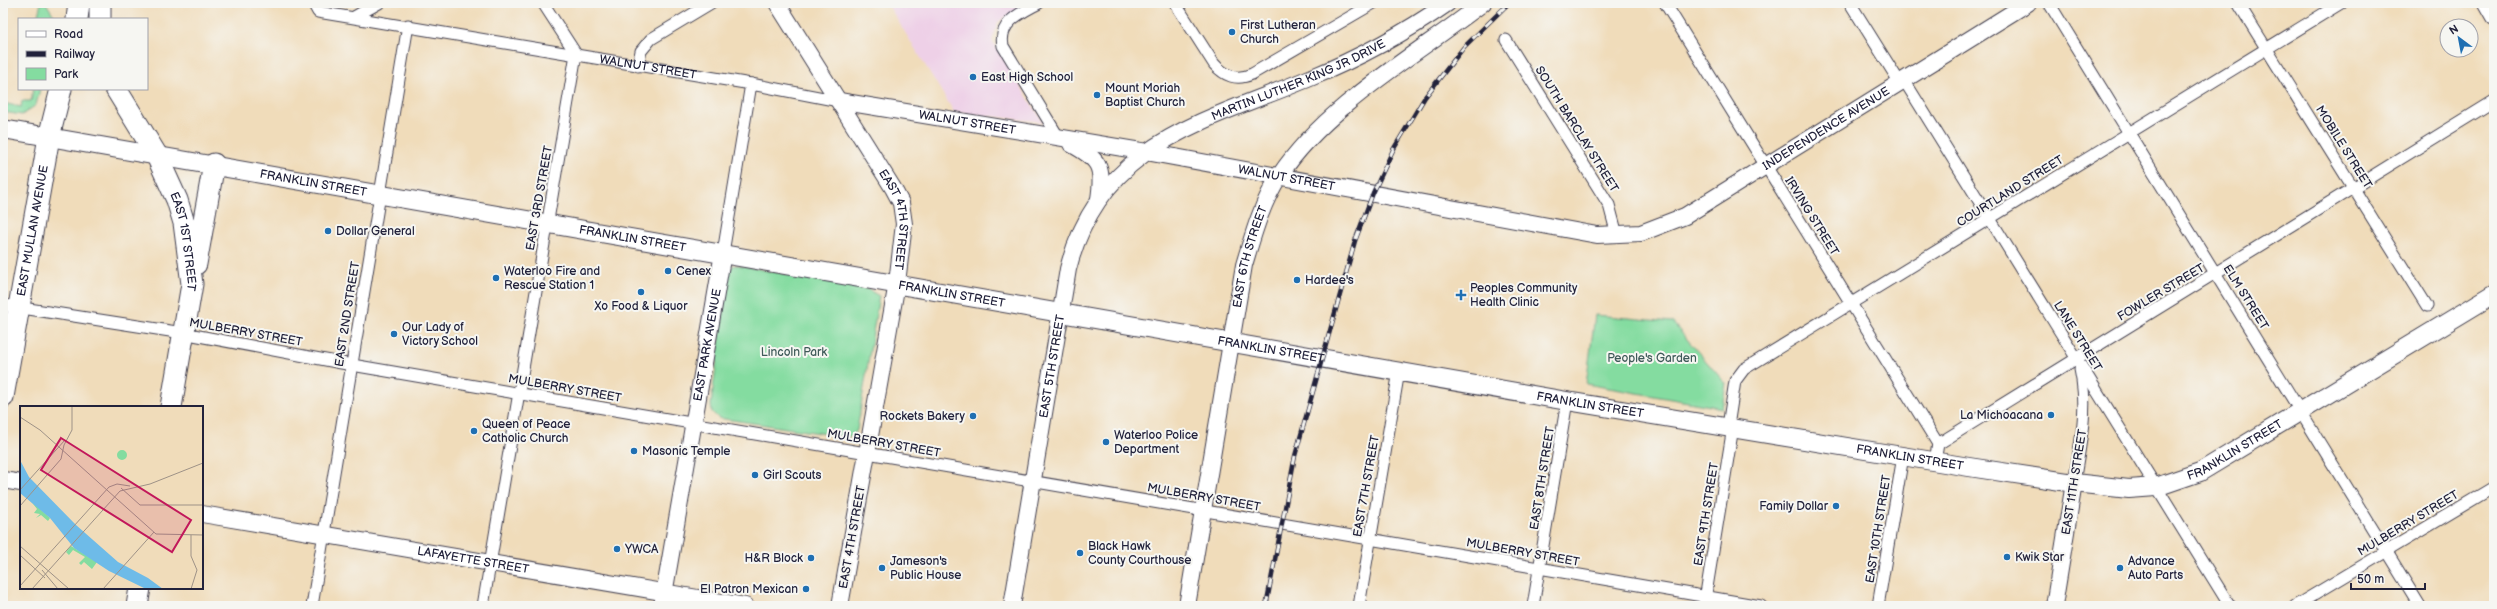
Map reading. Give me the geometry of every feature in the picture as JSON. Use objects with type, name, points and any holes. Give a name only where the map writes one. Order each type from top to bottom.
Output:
[{"type":"highway","points":[[77,18],[79,3]]},
{"type":"highway","points":[[100,3],[100,18]]},
{"type":"highway","name":"EAST MULLAN AVENUE","points":[[3,397],[11,306],[61,90]]},
{"type":"highway","name":"EAST 1ST STREET","points":[[117,90],[156,154],[174,192],[184,223],[192,284],[171,406]]},
{"type":"highway","points":[[192,284],[214,164]]},
{"type":"highway","points":[[137,606],[140,589]]},
{"type":"main road","name":"EAST 4TH STREET","points":[[777,3],[901,203],[904,224],[897,283],[840,606]]},
{"type":"main road","name":"MARTIN LUTHER KING JR DRIVE","points":[[1147,152],[1165,139],[1200,121],[1310,78],[1372,50],[1448,3]]},
{"type":"main road","name":"EAST 6TH STREET","points":[[1187,606],[1244,265],[1259,216],[1279,176],[1307,141],[1334,115],[1483,3]]},
{"type":"main road","name":"INDEPENDENCE AVENUE","points":[[1617,235],[1641,233],[1685,216],[2028,3]]},
{"type":"main road","points":[[2486,3],[2494,17]]},
{"type":"main road","name":"WALNUT STREET","points":[[839,101],[1147,152],[1597,235],[1617,235]]},
{"type":"main road","name":"FRANKLIN STREET","points":[[3,129],[214,164],[380,195],[897,283],[1060,313],[1567,401],[2074,483],[2129,489],[2156,487],[2200,472],[2494,294]]},
{"type":"main road","points":[[1059,138],[1086,151],[1095,159],[1100,169],[1102,181],[1099,199]]},
{"type":"main road","name":"EAST 5TH STREET","points":[[1012,606],[1060,313],[1073,251],[1086,218],[1099,199],[1115,179],[1147,152]]},
{"type":"main road","name":"EAST PARK AVENUE","points":[[663,599],[723,254]]},
{"type":"main road","points":[[3,480],[20,483]]},
{"type":"main road","name":"EAST 11TH STREET","points":[[2054,606],[2074,483]]},
{"type":"main road","name":"LAFAYETTE STREET","points":[[203,514],[490,563],[663,599],[745,606]]},
{"type":"street","points":[[354,17],[379,3]]},
{"type":"street","points":[[543,3],[576,54]]},
{"type":"street","points":[[638,66],[641,51],[651,39],[711,3]]},
{"type":"street","points":[[1039,3],[1013,18],[1003,29],[1003,46],[1059,138]]},
{"type":"street","points":[[1175,3],[1214,64],[1229,76],[1244,78],[1374,3]]},
{"type":"street","name":"IRVING STREET","points":[[1665,3],[1938,444]]},
{"type":"street","name":"LANE STREET","points":[[1850,3],[1990,218],[2230,606]]},
{"type":"street","name":"ELM STREET","points":[[2049,3],[2302,411],[2420,606]]},
{"type":"street","name":"MOBILE STREET","points":[[2238,3],[2426,306]]},
{"type":"street","name":"COURTLAND STREET","points":[[1730,427],[1736,381],[1739,374],[1851,303],[2341,3]]},
{"type":"street","name":"WALNUT STREET","points":[[316,7],[354,17],[751,84],[839,101]]},
{"type":"street","name":"EAST 2ND STREET","points":[[312,606],[408,25]]},
{"type":"street","name":"SOUTH BARCLAY STREET","points":[[1506,40],[1609,205],[1617,235]]},
{"type":"street","name":"EAST 3RD STREET","points":[[483,606],[576,54]]},
{"type":"street","name":"EAST PARK AVENUE","points":[[723,254],[751,84]]},
{"type":"street","name":"FOWLER STREET","points":[[1938,444],[2354,189],[2494,101]]},
{"type":"street","name":"MULBERRY STREET","points":[[11,306],[183,333],[519,393],[1540,568],[1705,601],[1761,606]]},
{"type":"street","name":"EAST 11TH STREET","points":[[2074,483],[2085,405],[2085,391],[2077,358]]},
{"type":"street","name":"EAST 7TH STREET","points":[[1359,606],[1399,371]]},
{"type":"street","name":"EAST 8TH STREET","points":[[1534,606],[1567,401]]},
{"type":"street","name":"EAST 9TH STREET","points":[[1705,601],[1730,427]]},
{"type":"street","points":[[1935,461],[1938,444]]},
{"type":"street","name":"EAST 10TH STREET","points":[[1878,606],[1903,456]]},
{"type":"street","name":"MULBERRY STREET","points":[[2295,606],[2494,487]]},
{"type":"shaded area","name":"East High School","points":[[887,3],[1028,3],[998,22],[992,41],[1043,122],[954,112]]},
{"type":"green space","points":[[41,3],[46,3],[55,18],[37,18]]},
{"type":"green space","points":[[33,90],[40,90],[36,105],[22,115],[3,112],[3,103],[21,107],[22,101],[31,101]]},
{"type":"green space","name":"Lincoln Park","points":[[737,265],[867,289],[879,296],[857,430],[854,435],[847,437],[718,418],[712,412],[711,405],[728,273],[732,266]]},
{"type":"green space","name":"People's Garden","points":[[1595,315],[1672,322],[1726,384],[1722,408],[1586,384]]},
{"type":"railway","points":[[1266,606],[1295,456],[1355,241],[1373,193],[1393,150],[1425,97],[1464,47],[1509,3]]},
{"type":"place","name":"First Lutheran Church","points":[[1232,32]]},
{"type":"place","name":"East High School","points":[[973,77]]},
{"type":"place","name":"Mount Moriah Baptist Church","points":[[1097,95]]},
{"type":"place","name":"Dollar General","points":[[328,231]]},
{"type":"place","name":"Cenex","points":[[668,271]]},
{"type":"place","name":"Waterloo Fire and Rescue Station 1","points":[[496,278]]},
{"type":"place","name":"Hardee's","points":[[1297,280]]},
{"type":"place","name":"Xo Food & Liquor","points":[[641,292]]},
{"type":"place","name":"Peoples Community Health Clinic","points":[[1461,295]]},
{"type":"place","name":"Our Lady of Victory School","points":[[394,334]]},
{"type":"place","name":"La Michoacana","points":[[2051,415]]},
{"type":"place","name":"Rockets Bakery","points":[[973,416]]},
{"type":"place","name":"Queen of Peace Catholic Church","points":[[474,431]]},
{"type":"place","name":"Waterloo Police Department","points":[[1106,442]]},
{"type":"place","name":"Masonic Temple","points":[[634,451]]},
{"type":"place","name":"Girl Scouts","points":[[755,475]]},
{"type":"place","name":"Family Dollar","points":[[1836,506]]},
{"type":"place","name":"YWCA","points":[[617,549]]},
{"type":"place","name":"Black Hawk County Courthouse","points":[[1080,553]]},
{"type":"place","name":"Kwik Star","points":[[2007,557]]},
{"type":"place","name":"H&R Block","points":[[811,558]]},
{"type":"place","name":"Jameson's Public House","points":[[882,568]]},
{"type":"place","name":"Advance Auto Parts","points":[[2120,568]]},
{"type":"place","name":"El Patron Mexican","points":[[806,589]]}]
